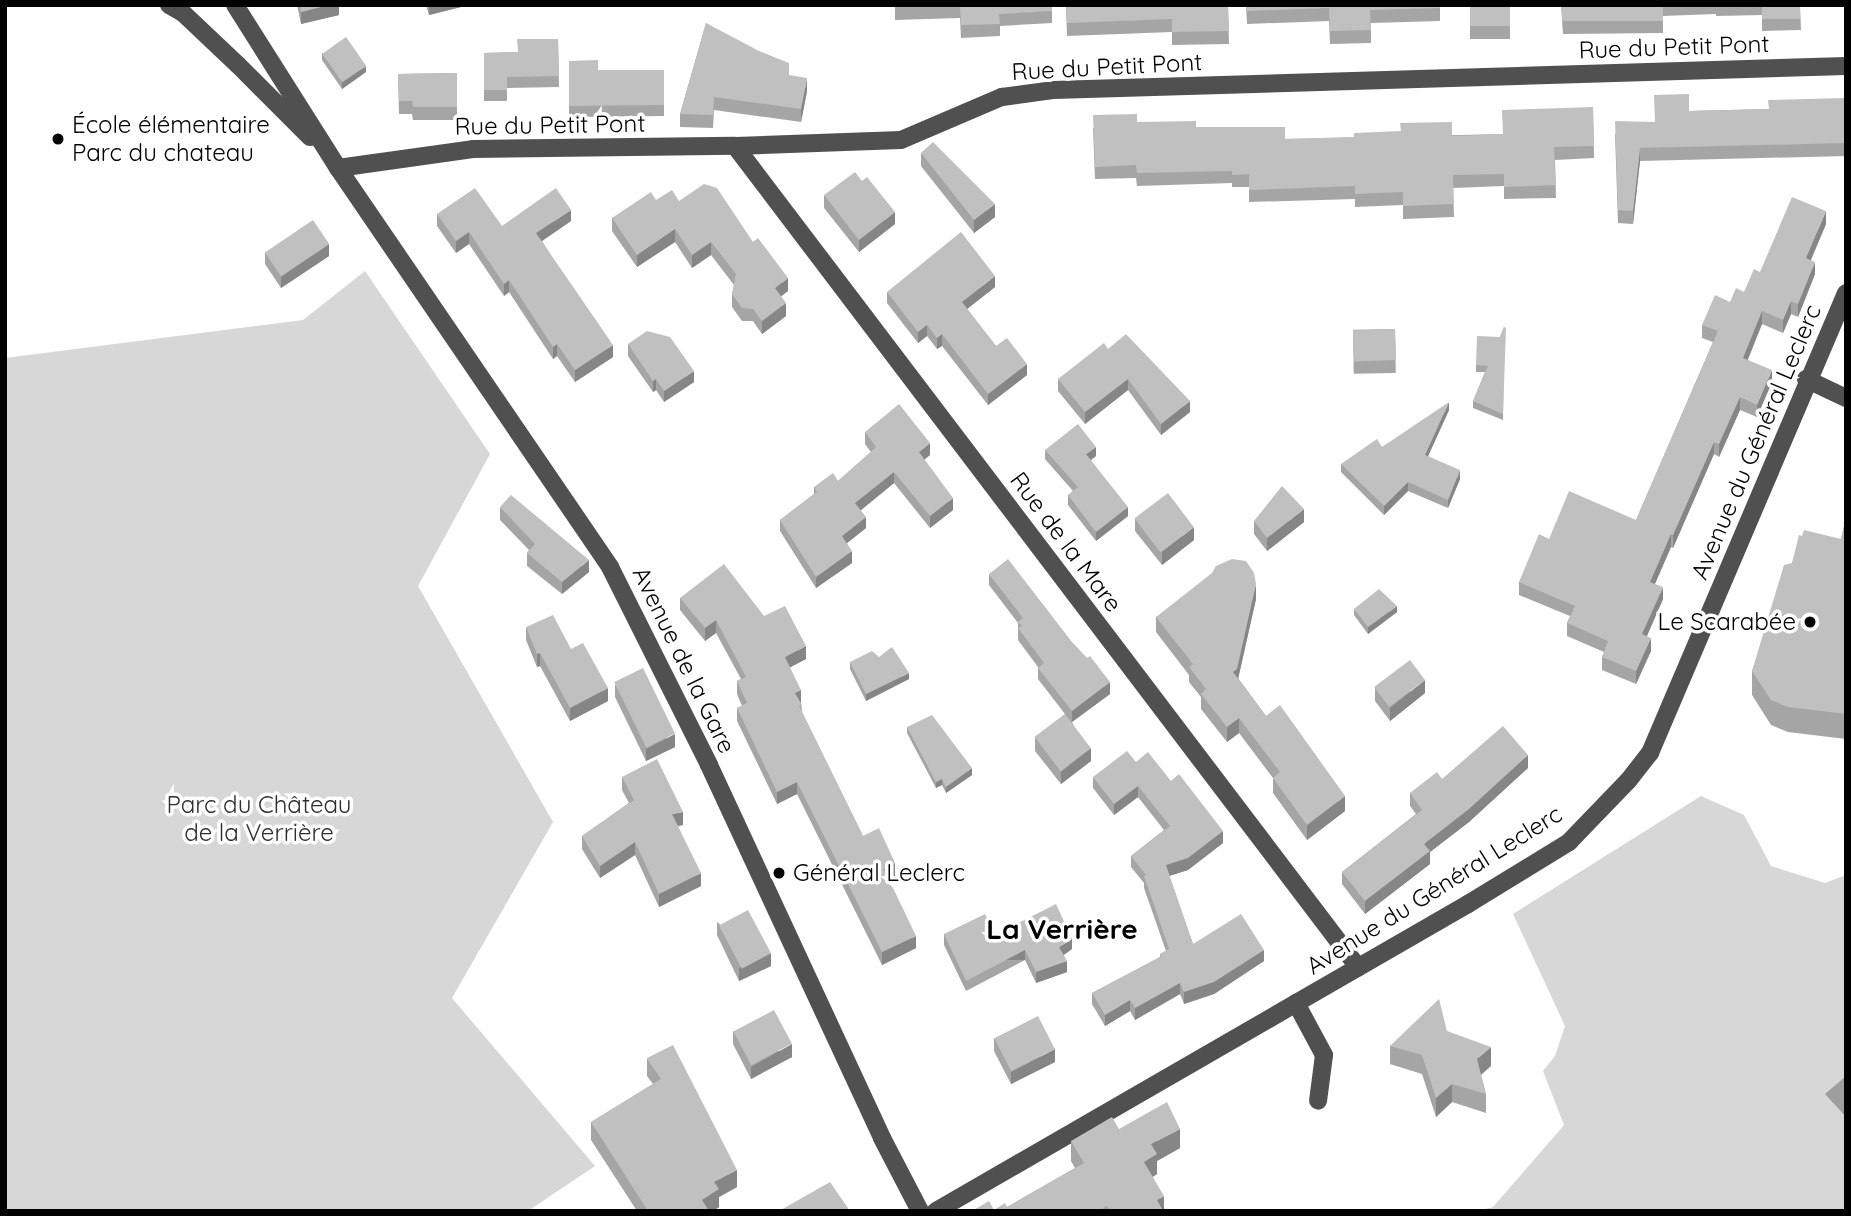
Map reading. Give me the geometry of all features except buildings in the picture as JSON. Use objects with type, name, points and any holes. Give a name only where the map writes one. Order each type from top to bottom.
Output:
[{"type":"street","name":"Avenue de la Gare","points":[[169,5],[183,13],[239,65],[338,168]]},
{"type":"street","name":"Avenue de la Gare","points":[[235,5],[338,168],[610,567],[709,765],[882,1138],[920,1211]]},
{"type":"street","name":"Rue du Petit Pont","points":[[338,168],[473,149],[735,146],[901,140],[1002,97],[1054,90],[1846,66]]},
{"type":"street","name":"Rue de la Mare","points":[[735,146],[1358,967]]},
{"type":"street","name":"Avenue du Général Leclerc","points":[[936,1211],[1569,842],[1628,781],[1650,753],[1806,379],[1846,293]]},
{"type":"street","points":[[1806,379],[1846,398]]},
{"type":"street","points":[[1296,1003],[1324,1055],[1318,1101]]},
{"type":"green space","name":"Parc du Château de la Verrière","points":[[365,271],[490,454],[418,586],[553,822],[452,998],[595,1166],[528,1211],[5,1211],[5,358],[303,320]]},
{"type":"green space","points":[[1701,796],[1744,815],[1771,866],[1825,883],[1846,875],[1846,1211],[1478,1211],[1493,1207],[1564,1125],[1543,1071],[1555,1056],[1565,1026],[1513,914]]},
{"type":"shaded area","points":[[1846,1076],[1846,1117],[1825,1094]]},
{"type":"place","name":"École élémentaire Parc du chateau","points":[[58,139]]},
{"type":"place","name":"Le Scarabée","points":[[1810,622]]},
{"type":"place","name":"Général Leclerc","points":[[779,873]]},
{"type":"district","name":"La Verrière","points":[[1062,929]]}]
